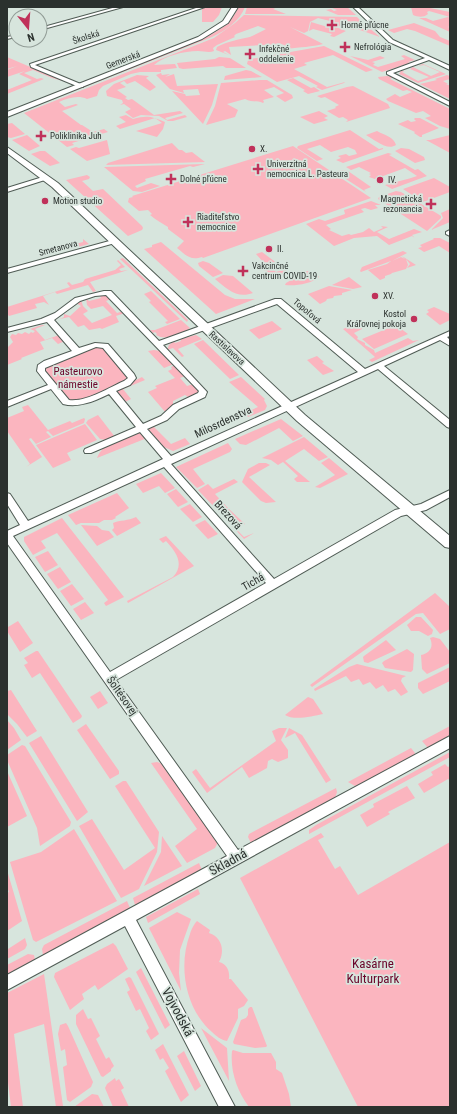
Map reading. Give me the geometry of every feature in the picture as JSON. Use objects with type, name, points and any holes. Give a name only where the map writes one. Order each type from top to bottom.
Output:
[{"type":"street","points":[[48,27],[121,7]]},
{"type":"street","name":"Školská","points":[[79,85],[33,66],[32,64],[203,7]]},
{"type":"street","name":"Gemerská","points":[[7,110],[79,85],[200,38],[223,24],[232,14],[235,7]]},
{"type":"street","points":[[355,7],[390,42],[450,68]]},
{"type":"street","name":"Gemerská","points":[[7,115],[184,42],[209,28],[222,15]]},
{"type":"street","points":[[428,59],[389,73],[450,104]]},
{"type":"street","name":"Rastislavova","points":[[7,149],[46,178],[288,406],[450,543]]},
{"type":"street","points":[[7,190],[46,178]]},
{"type":"street","name":"Smetanova","points":[[7,271],[114,242]]},
{"type":"street","points":[[7,330],[49,319],[60,314],[74,301],[105,292],[111,295],[202,390],[203,394],[176,406],[164,418],[88,451]]},
{"type":"street","name":"Topoľová","points":[[205,328],[278,301],[364,372]]},
{"type":"street","points":[[49,319],[77,351]]},
{"type":"street","points":[[158,344],[205,328]]},
{"type":"street","name":"Milosrdenstva","points":[[7,535],[450,333]]},
{"type":"street","points":[[441,337],[450,344]]},
{"type":"street","points":[[95,345],[105,346],[132,378],[127,383],[110,390],[79,402],[70,403],[66,402],[52,386],[41,371],[41,367],[47,363],[95,345]]},
{"type":"street","points":[[378,365],[450,425]]},
{"type":"street","points":[[7,404],[52,386]]},
{"type":"street","points":[[110,390],[142,427],[167,461]]},
{"type":"street","name":"Brezová","points":[[167,461],[273,584]]},
{"type":"street","name":"Tichá","points":[[109,678],[398,513],[423,507],[450,493]]},
{"type":"street","points":[[7,496],[26,526]]},
{"type":"street","name":"Šoltésovej","points":[[7,535],[236,858]]},
{"type":"street","name":"Skladná","points":[[7,983],[450,742]]},
{"type":"street","name":"Vojvodská","points":[[128,918],[227,1107]]},
{"type":"green space","points":[[206,7],[222,7],[219,15],[213,22],[202,22],[202,9]]},
{"type":"green space","points":[[238,7],[245,7],[240,17],[227,29],[212,37],[36,106],[204,38],[229,22],[236,13]]},
{"type":"green space","points":[[247,7],[278,7],[273,9],[286,14],[245,14]]},
{"type":"green space","points":[[347,7],[356,15],[338,15],[326,10],[331,9],[334,11],[337,10],[332,8]]},
{"type":"green space","points":[[411,7],[425,7],[450,12],[450,17],[429,11],[427,12],[428,14],[420,17],[413,15]]},
{"type":"green space","points":[[244,15],[357,17],[366,26],[361,28],[368,27],[380,37],[357,29],[354,30],[336,25],[338,23],[318,18],[310,22],[308,31],[304,33],[290,27],[323,44],[288,49],[281,44],[229,47],[231,55],[225,51],[223,52],[229,55],[216,50],[217,47],[224,44],[250,37],[266,29],[258,26],[236,34],[234,36],[235,37],[213,48],[214,51],[187,52],[174,55],[163,59],[154,65],[175,64],[177,68],[161,70],[161,72],[140,72],[131,74],[103,86],[99,90],[97,96],[87,99],[80,97],[66,99],[59,102],[65,107],[76,104],[78,105],[62,111],[81,125],[93,132],[104,129],[108,132],[72,143],[74,145],[67,147],[24,113],[214,38]]},
{"type":"green space","points":[[448,17],[450,18],[450,26],[448,27],[450,28],[450,32],[419,18],[426,18],[433,21]]},
{"type":"green space","points":[[311,22],[331,28],[333,26],[346,31],[334,37],[330,36],[332,34],[313,29],[309,31]]},
{"type":"green space","points":[[414,23],[435,31],[440,37],[450,41],[450,46],[415,31],[407,29],[394,33],[388,30]]},
{"type":"green space","points":[[324,46],[373,70],[366,72],[333,55],[304,63],[307,65],[294,69],[327,87],[345,82],[322,90],[316,87],[318,86],[299,76],[277,82],[247,64],[248,60],[251,59]]},
{"type":"green space","points":[[404,55],[415,60],[382,72],[350,56],[368,60],[380,56],[385,58],[372,62],[375,63],[373,65],[378,67],[405,59],[401,56]]},
{"type":"green space","points":[[7,57],[63,81],[33,70],[24,73],[37,79],[44,79],[7,94],[7,90],[32,80],[19,74],[25,71],[7,77],[7,70],[17,66],[7,69]]},
{"type":"green space","points":[[219,57],[230,58],[246,68],[226,68],[223,66],[183,69],[179,68],[177,63],[215,59]]},
{"type":"green space","points":[[423,64],[446,74],[418,83],[399,74],[401,71],[405,71],[402,72],[418,81],[429,77],[410,69],[413,67],[431,76],[440,72],[424,65],[418,66]]},
{"type":"green space","points":[[246,70],[262,77],[224,80],[225,76]]},
{"type":"green space","points":[[161,73],[162,75],[170,74],[165,77],[174,74],[177,86],[218,84],[212,105],[203,124],[172,91],[185,94],[186,96],[200,95],[198,89],[183,90],[184,93],[170,89],[156,75]]},
{"type":"green space","points":[[137,75],[149,76],[146,78],[156,87],[150,91],[135,81],[127,84],[124,81],[120,83],[126,87],[117,90],[127,97],[125,98],[128,100],[132,99],[154,115],[180,111],[183,113],[165,118],[167,120],[185,115],[187,117],[173,121],[168,121],[159,116],[141,115],[133,118],[125,112],[131,109],[124,104],[120,105],[123,103],[122,100],[107,96],[106,91],[114,84]]},
{"type":"green space","points":[[447,75],[450,76],[450,79],[443,81],[448,84],[446,85],[450,85],[450,99],[420,84],[437,80],[435,79]]},
{"type":"green space","points":[[378,77],[393,77],[390,79],[450,109],[450,129],[440,126],[425,118],[431,116],[423,111],[416,113],[388,101],[386,99],[395,94],[400,97],[412,92],[407,90],[403,91],[379,79]]},
{"type":"green space","points":[[293,78],[311,88],[314,87],[320,91],[308,94],[303,91],[305,90],[287,80]]},
{"type":"green space","points":[[267,80],[292,95],[293,98],[285,102],[276,96],[284,93],[274,87],[264,90],[274,97],[263,100],[263,103],[245,99],[227,104],[238,110],[235,117],[206,125],[215,106],[221,83]]},
{"type":"green space","points":[[353,86],[388,104],[390,108],[346,122],[348,120],[343,117],[339,118],[327,111],[336,108],[335,107],[339,105],[325,97],[321,98],[317,96]]},
{"type":"green space","points":[[319,111],[328,116],[324,118],[328,120],[314,124],[300,117]]},
{"type":"green space","points":[[126,115],[133,119],[142,117],[154,118],[120,129],[116,126],[126,122],[119,117]]},
{"type":"green space","points":[[420,118],[439,128],[420,137],[414,133],[415,132],[398,124],[408,120],[411,122],[416,121],[414,119]]},
{"type":"green space","points":[[156,119],[165,122],[163,129],[157,137],[136,131],[162,123]]},
{"type":"green space","points":[[12,123],[25,134],[11,138],[7,137],[7,124]]},
{"type":"green space","points":[[350,130],[379,149],[383,149],[343,163],[336,160],[341,158],[338,156],[357,154],[355,150],[348,147],[331,152],[320,145],[307,149],[323,159],[317,161],[297,148],[298,146]]},
{"type":"green space","points":[[377,131],[391,138],[396,145],[389,147],[385,146],[366,135]]},
{"type":"green space","points":[[27,135],[40,146],[29,151],[12,140]]},
{"type":"green space","points":[[450,135],[450,153],[426,140],[430,140]]},
{"type":"green space","points":[[107,140],[110,154],[87,161],[70,149],[76,147],[79,148]]},
{"type":"green space","points":[[172,143],[179,150],[186,153],[192,152],[205,162],[106,165],[108,163]]},
{"type":"green space","points":[[293,146],[371,198],[203,258],[188,257],[177,248],[184,241],[168,229],[168,227],[150,215],[152,214],[148,210],[139,211],[128,202],[129,198],[133,197],[132,196]]},
{"type":"green space","points":[[401,148],[409,149],[424,157],[425,160],[415,163],[395,151]]},
{"type":"green space","points":[[45,151],[60,163],[50,166],[31,154]]},
{"type":"green space","points":[[388,153],[392,154],[389,155],[415,170],[418,169],[427,176],[392,189],[385,185],[417,176],[405,168],[375,179],[369,177],[371,175],[369,174],[371,173],[359,167],[351,170],[346,167]]},
{"type":"green space","points":[[205,164],[193,167],[190,166],[145,179],[146,181],[135,186],[137,188],[151,183],[160,186],[142,192],[133,191],[104,167]]},
{"type":"green space","points":[[342,170],[348,171],[371,187],[364,190],[366,192],[335,172]]},
{"type":"green space","points":[[87,175],[90,177],[89,179],[82,181],[93,191],[103,189],[142,226],[142,230],[128,236],[66,180]]},
{"type":"green space","points":[[434,178],[450,187],[450,192],[423,202],[403,189]]},
{"type":"green space","points":[[396,191],[401,192],[438,214],[441,218],[427,231],[378,199],[379,197]]},
{"type":"green space","points":[[371,201],[381,205],[375,205],[378,208],[371,210],[365,208],[361,209],[364,212],[326,225],[331,229],[329,230],[342,236],[363,232],[369,228],[374,232],[383,228],[381,226],[388,227],[377,232],[389,239],[414,229],[422,232],[412,235],[415,238],[412,236],[389,245],[377,236],[354,238],[334,246],[306,224],[319,219],[325,221],[345,214],[344,210]]},
{"type":"green space","points":[[450,209],[450,222],[431,230],[443,218],[441,213]]},
{"type":"green space","points":[[433,238],[440,238],[450,243],[450,253],[439,246],[424,252],[418,248],[422,247],[420,245],[434,239]]},
{"type":"green space","points":[[83,239],[89,244],[40,257],[39,254],[83,242]]},
{"type":"green space","points":[[161,242],[225,295],[235,299],[255,299],[216,314],[144,249]]},
{"type":"green space","points":[[403,251],[407,253],[392,261],[401,257],[405,259],[402,256],[416,265],[407,268],[410,264],[406,259],[408,265],[406,269],[392,273],[380,280],[368,270],[387,264],[391,261],[361,272],[360,271],[362,267]]},
{"type":"green space","points":[[262,252],[275,262],[268,265],[276,272],[286,269],[288,273],[277,277],[260,268],[260,266],[265,264],[256,254]]},
{"type":"green space","points":[[123,258],[188,320],[187,322],[120,259]]},
{"type":"green space","points":[[118,260],[125,267],[119,269],[121,271],[128,270],[90,282],[96,291],[93,292],[88,285],[57,294],[55,292],[43,296],[49,305],[44,302],[35,304],[37,308],[9,316],[7,313],[7,307],[70,287],[67,283],[69,282],[72,285],[83,282],[85,279],[115,270],[121,265],[117,261]]},
{"type":"green space","points":[[203,261],[209,263],[223,273],[213,277],[199,266],[198,263]]},
{"type":"green space","points":[[307,271],[315,272],[319,277],[303,284],[285,285],[286,283]]},
{"type":"green space","points":[[223,275],[233,276],[253,293],[242,295],[232,292],[215,279]]},
{"type":"green space","points":[[349,277],[362,287],[353,289],[332,285]]},
{"type":"green space","points":[[329,286],[352,290],[342,293],[342,295],[327,299],[320,304],[308,294]]},
{"type":"green space","points":[[151,291],[180,319],[167,324],[165,322],[168,321],[149,302],[151,301],[144,294]]},
{"type":"green space","points":[[99,294],[108,295],[111,299],[106,301],[117,313],[123,311],[125,313],[116,316],[119,322],[102,329],[89,330],[84,325],[78,327],[69,317],[60,319],[64,317],[64,314],[70,316],[81,306],[76,303],[81,300],[83,306],[88,311],[83,314],[92,323],[112,315],[103,306],[91,309],[87,305],[86,298],[89,301],[101,298]]},
{"type":"green space","points":[[434,307],[450,314],[450,320],[440,325],[426,314],[429,312],[427,310]]},
{"type":"green space","points":[[181,320],[190,328],[173,336],[160,337],[156,335],[157,334],[155,332],[153,333],[150,330],[155,330]]},
{"type":"green space","points":[[364,320],[367,322],[361,327],[362,329],[354,333],[358,337],[357,339],[374,350],[375,353],[408,338],[413,341],[419,340],[372,362],[369,360],[375,357],[343,329]]},
{"type":"green space","points":[[272,321],[282,329],[259,339],[249,330]]},
{"type":"green space","points":[[45,325],[35,329],[45,340],[59,335],[65,341],[58,344],[52,338],[40,342],[44,349],[7,365],[7,348],[13,342],[10,337],[12,334],[16,335],[18,333],[22,334],[25,332],[29,334],[31,332],[33,333],[35,331],[30,329]]},
{"type":"green space","points":[[396,325],[408,334],[374,349],[362,339]]},
{"type":"green space","points":[[196,335],[202,339],[178,349],[184,356],[182,357],[173,348],[167,350],[169,345],[174,341],[175,343],[181,341],[180,339]]},
{"type":"green space","points":[[203,340],[239,375],[230,379],[194,344]]},
{"type":"green space","name":"Pasteurovo námestie","points":[[102,345],[132,378],[79,402],[70,403],[41,367],[43,365]]},
{"type":"green space","points":[[148,351],[160,351],[174,364],[164,368]]},
{"type":"green space","points":[[317,356],[324,362],[322,363],[334,371],[323,375],[307,360]]},
{"type":"green space","points":[[175,365],[185,376],[180,378],[187,386],[193,384],[202,393],[188,397],[185,395],[173,401],[173,406],[168,409],[166,413],[148,392],[157,388],[155,386],[175,378],[168,371]]},
{"type":"green space","points":[[142,377],[145,380],[123,389],[131,399],[125,402],[117,393],[118,389]]},
{"type":"green space","points":[[241,377],[265,399],[264,400],[267,406],[265,410],[248,417],[245,413],[258,407],[229,382]]},
{"type":"green space","points":[[28,405],[48,430],[70,421],[72,423],[84,418],[85,419],[84,423],[53,436],[48,431],[46,432],[51,437],[36,444],[31,438],[29,439],[42,457],[26,467],[30,464],[7,431],[7,418],[24,411],[22,407]]},
{"type":"green space","points":[[98,415],[115,437],[106,440],[100,439],[86,423],[88,420]]},
{"type":"green space","points":[[281,419],[303,436],[293,441],[279,428],[246,445],[240,444],[235,439]]},
{"type":"green space","points":[[85,424],[97,440],[67,453],[71,460],[53,468],[36,445]]},
{"type":"green space","points":[[153,426],[171,444],[185,438],[190,444],[173,451],[164,447],[149,430],[149,427]]},
{"type":"green space","points":[[137,432],[142,433],[147,438],[97,458],[109,444]]},
{"type":"green space","points":[[304,437],[328,457],[319,461],[304,449],[285,461],[310,482],[297,482],[294,479],[298,476],[283,462],[278,465],[271,460],[262,458]]},
{"type":"green space","points":[[228,443],[232,449],[230,452],[193,469],[205,484],[197,488],[176,467]]},
{"type":"green space","points":[[329,458],[348,474],[320,488],[315,487],[335,475],[321,463]]},
{"type":"green space","points":[[259,463],[266,463],[270,465],[249,477],[276,502],[266,503],[261,501],[242,482],[248,469]]},
{"type":"green space","points":[[161,473],[175,488],[165,493],[159,486],[143,493],[136,484]]},
{"type":"green space","points":[[234,479],[238,482],[215,494],[228,508],[219,512],[198,490],[208,484],[213,489]]},
{"type":"green space","points":[[176,489],[188,502],[178,507],[167,494]]},
{"type":"green space","points":[[117,493],[129,508],[112,520],[104,520],[99,523],[81,523],[76,525],[68,515]]},
{"type":"green space","points":[[190,504],[202,517],[193,522],[180,509]]},
{"type":"green space","points":[[229,509],[245,524],[236,529],[244,537],[254,533],[244,539],[221,514]]},
{"type":"green space","points":[[136,517],[141,523],[117,536],[112,530],[114,528],[113,523]]},
{"type":"green space","points":[[62,518],[124,597],[106,606],[104,603],[108,600],[57,533],[41,541],[46,548],[33,555],[24,541],[24,537]]},
{"type":"green space","points":[[205,520],[218,534],[208,539],[195,525]]},
{"type":"green space","points":[[81,525],[97,526],[102,530],[109,531],[114,537],[97,546]]},
{"type":"green space","points":[[166,536],[194,566],[128,603],[127,601],[173,577],[177,572],[179,563],[176,554],[166,541],[163,543],[159,539]]},
{"type":"green space","points":[[48,551],[58,565],[45,572],[35,557]]},
{"type":"green space","points":[[60,567],[71,582],[58,589],[47,574]]},
{"type":"green space","points":[[72,584],[84,599],[71,606],[60,591]]},
{"type":"green space","points":[[435,593],[450,607],[450,629],[440,634],[423,613],[416,614],[312,687],[310,685]]},
{"type":"green space","points":[[85,602],[94,613],[81,620],[73,609]]},
{"type":"green space","points":[[416,617],[421,617],[433,630],[432,634],[428,636],[419,631],[411,631],[407,625]]},
{"type":"green space","points":[[18,621],[33,643],[20,652],[7,631],[8,627]]},
{"type":"green space","points":[[433,637],[440,639],[450,652],[450,663],[427,674],[422,669],[421,655],[429,651],[432,644],[430,638]]},
{"type":"green space","points":[[386,640],[396,650],[368,663],[364,662],[364,656]]},
{"type":"green space","points":[[407,649],[414,654],[413,670],[411,672],[385,668],[382,663],[384,661]]},
{"type":"green space","points":[[38,651],[82,716],[73,723],[40,673],[32,678],[24,665],[28,663],[24,658]]},
{"type":"green space","points":[[357,664],[406,676],[402,678],[401,681],[408,692],[401,696],[395,689],[388,692],[383,685],[376,689],[370,682],[363,685],[359,679],[351,682],[346,676],[315,691],[314,689],[349,667]]},
{"type":"green space","points":[[450,667],[450,681],[423,694],[418,688],[418,683]]},
{"type":"green space","points":[[11,690],[37,731],[27,737],[7,714],[7,691]]},
{"type":"green space","points":[[100,691],[108,703],[98,709],[90,697]]},
{"type":"green space","points":[[308,697],[313,699],[323,714],[298,718],[285,715]]},
{"type":"green space","points":[[7,720],[21,740],[7,750]]},
{"type":"green space","points":[[86,724],[119,771],[119,774],[110,779],[77,730]]},
{"type":"green space","points":[[450,726],[450,736],[428,748],[422,741]]},
{"type":"green space","points":[[279,728],[287,728],[281,740],[288,750],[288,758],[278,762],[272,759],[268,761],[267,768],[249,778],[242,767],[207,793],[192,772],[196,769],[210,788],[276,741],[272,731]]},
{"type":"green space","points":[[289,728],[302,735],[331,780],[326,783],[295,733],[285,738]]},
{"type":"green space","points":[[41,736],[88,812],[77,821],[29,743]]},
{"type":"green space","points":[[22,745],[25,746],[71,822],[70,826],[40,846],[37,828],[7,760],[7,755]]},
{"type":"green space","points":[[411,748],[415,753],[414,755],[360,784],[355,786],[348,782]]},
{"type":"green space","points":[[450,752],[450,757],[309,834],[309,830],[316,825]]},
{"type":"green space","points":[[157,762],[163,764],[218,842],[215,848],[187,863],[175,846],[197,829],[151,763]]},
{"type":"green space","points":[[445,764],[448,767],[450,766],[450,780],[448,779],[424,793],[418,784],[433,775],[431,772]]},
{"type":"green space","points":[[7,771],[27,816],[7,827]]},
{"type":"green space","points":[[123,781],[126,781],[159,832],[157,852],[139,889],[121,898],[79,826],[92,819],[124,870],[155,848],[115,786]]},
{"type":"green space","points":[[407,786],[415,798],[388,812],[390,814],[367,827],[360,815],[374,807],[373,804]]},
{"type":"green space","points":[[336,788],[337,792],[335,798],[251,843],[248,837],[249,834]]},
{"type":"green space","points":[[74,829],[117,901],[36,942],[33,940],[10,862],[41,852]]},
{"type":"green space","name":"Kasárne Kulturpark","points":[[321,833],[324,837],[318,840],[335,869],[340,866],[358,895],[450,842],[450,1107],[358,1107],[240,878]]},
{"type":"green space","points":[[162,836],[182,866],[144,886],[161,852]]},
{"type":"green space","points":[[199,863],[202,870],[135,905],[133,898]]},
{"type":"green space","points":[[7,870],[22,921],[7,931],[7,893],[9,892],[7,887]]},
{"type":"green space","points":[[198,889],[200,894],[148,923],[146,917]]},
{"type":"green space","points":[[127,901],[130,908],[43,955],[42,949],[44,945]]},
{"type":"green space","points":[[177,912],[191,919],[180,950],[179,973],[181,991],[149,928]]},
{"type":"green space","points":[[197,921],[210,930],[209,933],[219,941],[222,953],[219,962],[226,966],[229,973],[229,979],[231,979],[248,1000],[244,1006],[238,1009],[238,1018],[227,1041],[217,1036],[203,1022],[195,1011],[186,986],[186,946],[191,931]]},
{"type":"green space","points":[[25,938],[27,945],[25,949],[7,959],[7,948],[8,949]]},
{"type":"green space","points":[[113,943],[128,969],[98,990],[95,985],[82,994],[84,999],[70,1010],[54,977],[55,973]]},
{"type":"green space","points":[[28,954],[34,955],[35,960],[7,975],[7,965]]},
{"type":"green space","points":[[141,968],[170,1025],[165,1029],[136,972]]},
{"type":"green space","points":[[44,974],[63,1106],[56,1107],[44,1024],[14,1034],[23,1107],[11,1107],[7,1074],[7,993]]},
{"type":"green space","points":[[129,977],[131,978],[159,1034],[151,1040],[146,1031],[149,1028],[140,1009],[136,1011],[127,992],[130,990],[125,979]]},
{"type":"green space","points":[[250,1007],[252,1007],[267,1046],[266,1047],[255,1048],[234,1044],[233,1042],[241,1020],[246,1018]]},
{"type":"green space","points":[[83,1009],[88,1019],[91,1018],[100,1036],[96,1039],[106,1059],[109,1057],[114,1066],[111,1071],[103,1077],[101,1076],[76,1024],[76,1015]]},
{"type":"green space","points":[[66,1023],[93,1082],[91,1087],[70,1102],[67,1100],[63,1067],[67,1065],[65,1049],[61,1051],[58,1034],[60,1025]]},
{"type":"green space","points":[[201,1028],[227,1048],[229,1081]]},
{"type":"green space","points":[[163,1044],[189,1095],[181,1102],[165,1071],[169,1068],[163,1058],[160,1060],[155,1050]]},
{"type":"green space","points":[[233,1050],[243,1053],[271,1053],[276,1062],[276,1069],[282,1073],[289,1094],[291,1107],[249,1107],[238,1088],[233,1073]]},
{"type":"green space","points":[[184,1051],[201,1086],[195,1091],[177,1056]]},
{"type":"green space","points":[[115,1078],[116,1081],[119,1079],[124,1088],[121,1090],[129,1107],[113,1107],[105,1088],[107,1084]]},
{"type":"green space","points":[[92,1094],[98,1095],[104,1107],[74,1107]]},
{"type":"place","name":"Horné pľúcne","points":[[332,25]]},
{"type":"place","name":"Nefrológia","points":[[345,47]]},
{"type":"place","name":"Infekčné oddelenie","points":[[250,54]]},
{"type":"place","name":"Poliklinika Juh","points":[[41,136]]},
{"type":"place","name":"X.","points":[[252,149]]},
{"type":"place","name":"Univerzitná nemocnica L. Pasteura","points":[[258,169]]},
{"type":"place","name":"Dolné pľúcne","points":[[171,179]]},
{"type":"place","name":"IV.","points":[[380,180]]},
{"type":"place","name":"Motion studio","points":[[45,201]]},
{"type":"place","name":"Magnetická rezonancia","points":[[431,204]]},
{"type":"place","name":"Riaditeľstvo nemocnice","points":[[188,222]]},
{"type":"place","name":"II.","points":[[269,249]]},
{"type":"place","name":"Vakcinčné centrum COVID-19","points":[[243,271]]},
{"type":"place","name":"XV.","points":[[375,296]]},
{"type":"place","name":"Kostol Kráľovnej pokoja","points":[[414,319]]}]
